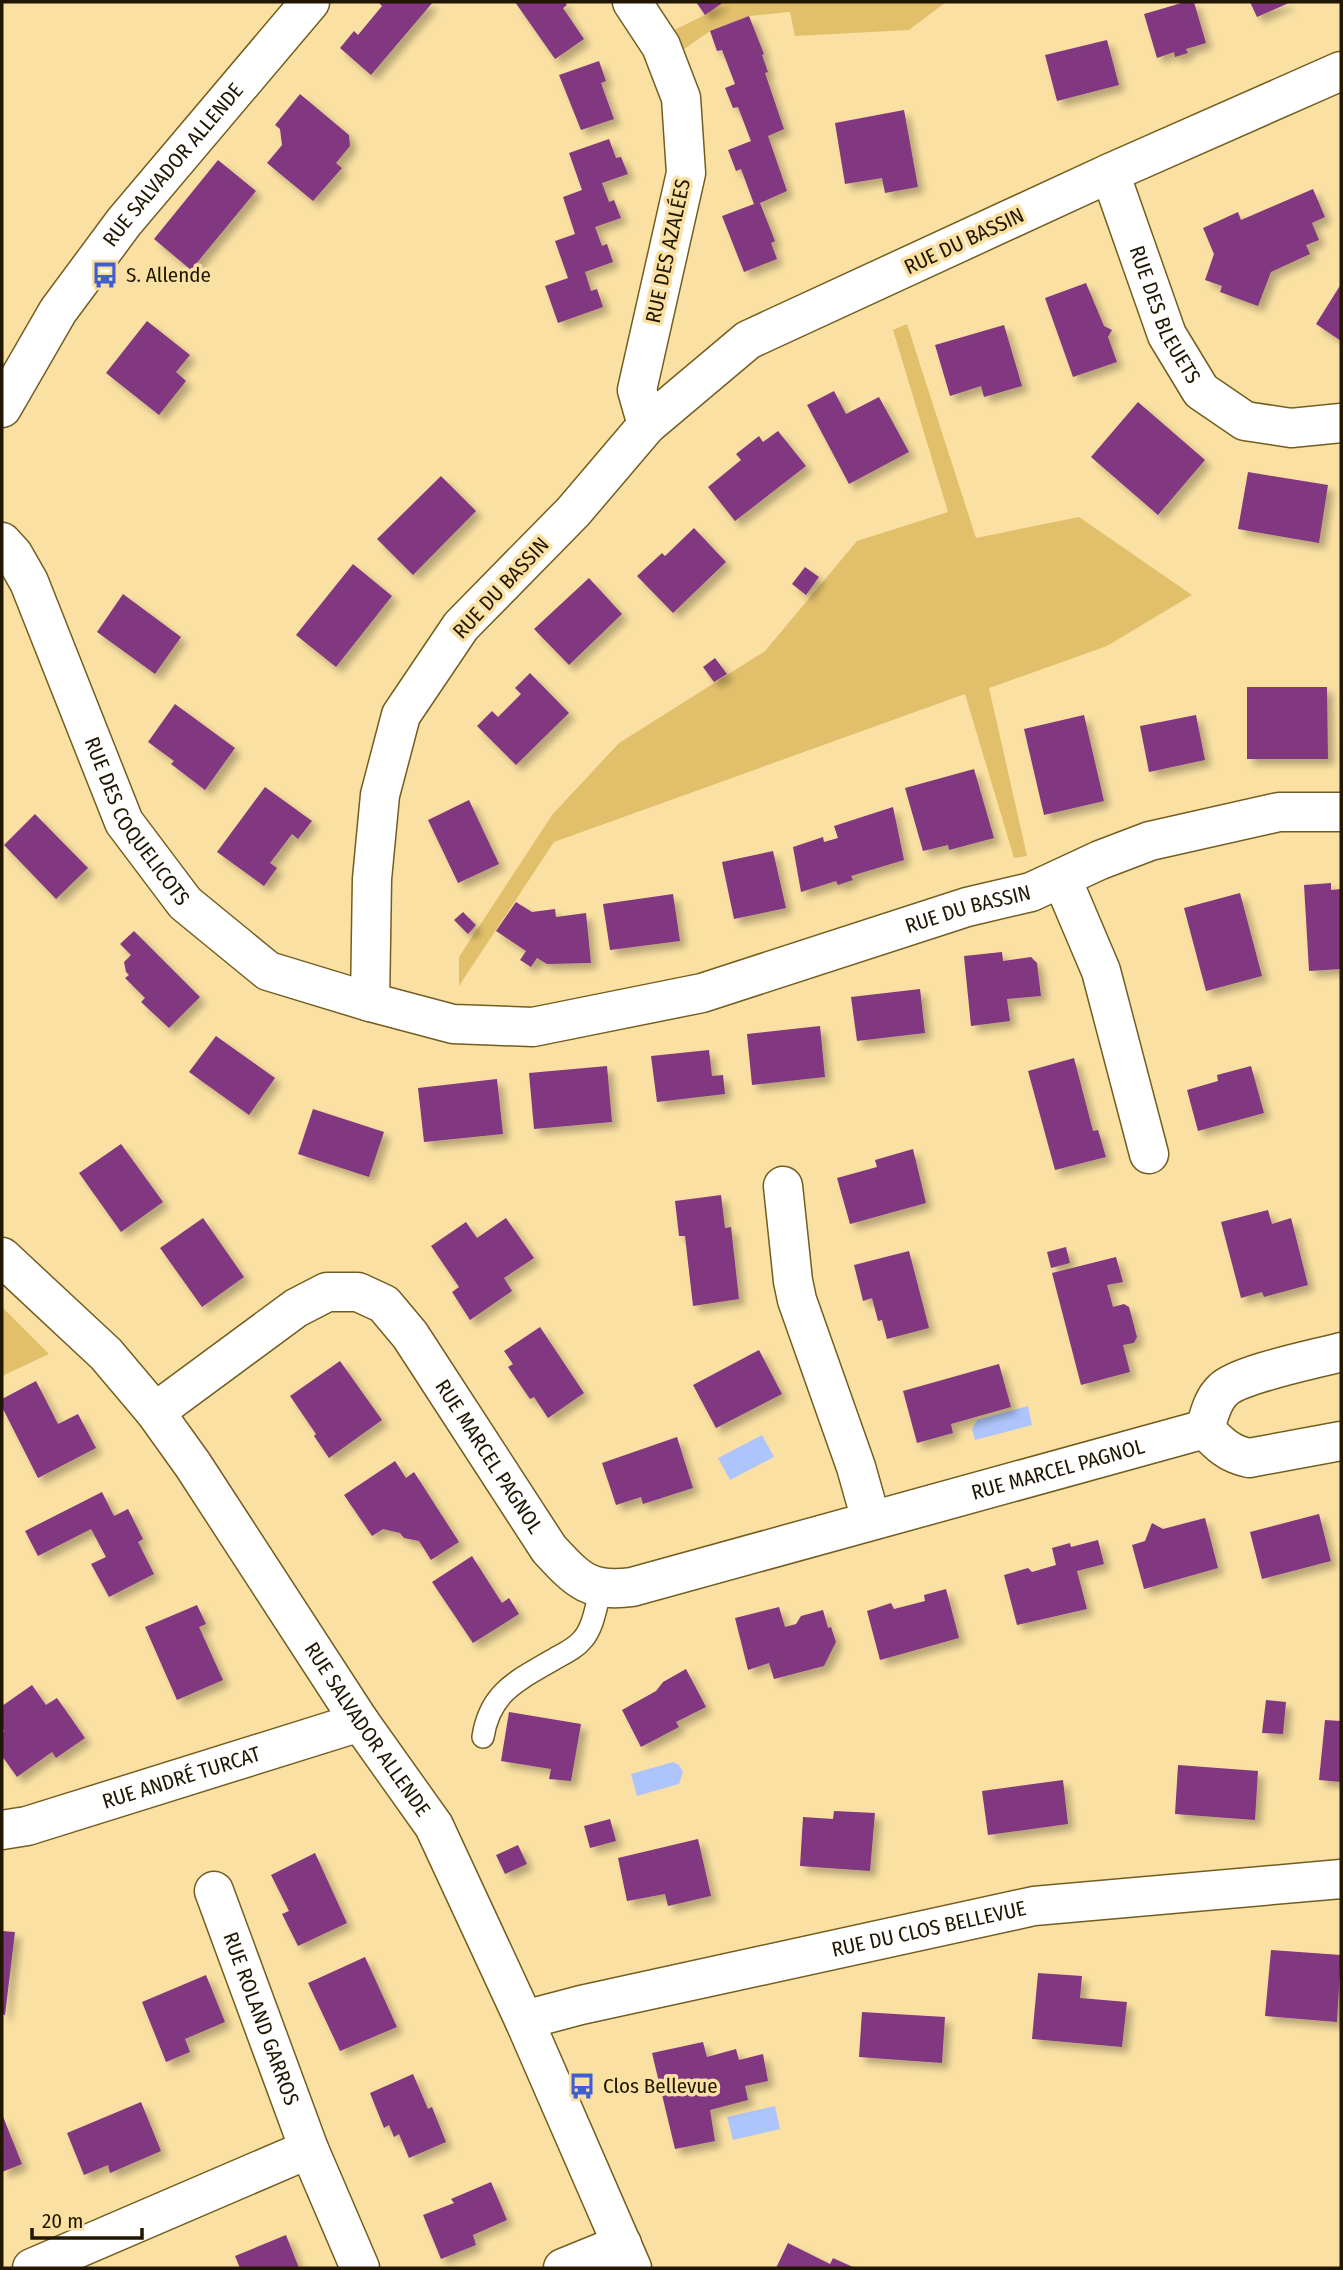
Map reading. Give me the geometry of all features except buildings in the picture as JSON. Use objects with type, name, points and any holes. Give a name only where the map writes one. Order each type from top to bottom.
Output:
[{"type":"street","name":"RUE SALVADOR ALLENDE","points":[[2,408],[58,311],[124,222],[310,2]]},
{"type":"street","name":"RUE DES AZALÉES","points":[[632,2],[661,46],[681,98],[686,173],[637,390],[647,425]]},
{"type":"street","name":"RUE DU BASSIN","points":[[1341,71],[1110,173],[748,340],[647,425],[573,512],[461,626],[401,715],[380,796],[372,879],[370,1002],[453,1024],[533,1027],[702,993],[967,906],[1031,892],[1100,860],[1150,841],[1279,812],[1341,812]]},
{"type":"street","name":"RUE DES BLEUETS","points":[[1110,173],[1167,335],[1201,391],[1245,421],[1291,428],[1341,423]]},
{"type":"street","name":"RUE DES COQUELICOTS","points":[[2,542],[13,554],[29,582],[124,822],[185,903],[268,971],[370,1002]]},
{"type":"street","points":[[1062,879],[1101,971],[1149,1154]]},
{"type":"street","points":[[783,1186],[797,1300],[856,1468],[871,1520]]},
{"type":"street","name":"RUE SALVADOR ALLENDE","points":[[2,1257],[106,1354],[155,1412],[193,1465],[360,1723],[435,1826],[524,2020],[627,2256]]},
{"type":"street","name":"RUE MARCEL PAGNOL","points":[[155,1412],[296,1308],[327,1292],[358,1292],[384,1304],[410,1335],[549,1549],[571,1572],[601,1589],[632,1587],[1205,1429]]},
{"type":"street","points":[[1341,1352],[1241,1379],[1223,1389],[1214,1402],[1205,1429],[1223,1448],[1237,1456],[1249,1458],[1341,1441]]},
{"type":"street","name":"RUE ANDRÉ TURCAT","points":[[2,1830],[27,1826],[360,1723]]},
{"type":"street","name":"RUE DU CLOS BELLEVUE","points":[[524,2020],[581,2005],[1034,1906],[1341,1879]]},
{"type":"street","name":"RUE ROLAND GARROS","points":[[214,1891],[309,2149],[360,2268]]},
{"type":"street","points":[[32,2268],[309,2149]]},
{"type":"street","points":[[563,2268],[627,2256]]},
{"type":"lane","points":[[483,1737],[485,1720],[501,1694],[583,1640],[590,1628],[601,1589]]},
{"type":"shaded area","points":[[724,2],[946,2],[909,30],[795,36],[790,12],[749,16],[710,31],[680,52],[674,30]]},
{"type":"shaded area","points":[[907,324],[976,538],[1079,517],[1192,595],[1107,646],[989,688],[1027,856],[1014,858],[965,694],[554,842],[459,986],[459,957],[552,815],[619,743],[765,651],[857,541],[948,512],[893,330]]},
{"type":"shaded area","points":[[2,1307],[49,1354],[2,1376]]},
{"type":"water","points":[[1028,1406],[1032,1425],[975,1440],[972,1429],[977,1420]]},
{"type":"water","points":[[762,1435],[774,1457],[730,1480],[718,1458]]},
{"type":"water","points":[[673,1762],[679,1765],[683,1772],[679,1784],[637,1796],[631,1774]]},
{"type":"water","points":[[775,2106],[780,2129],[733,2140],[727,2117]]},
{"type":"place","name":"S. Allende","points":[[105,275]]},
{"type":"place","name":"Clos Bellevue","points":[[582,2086]]}]
